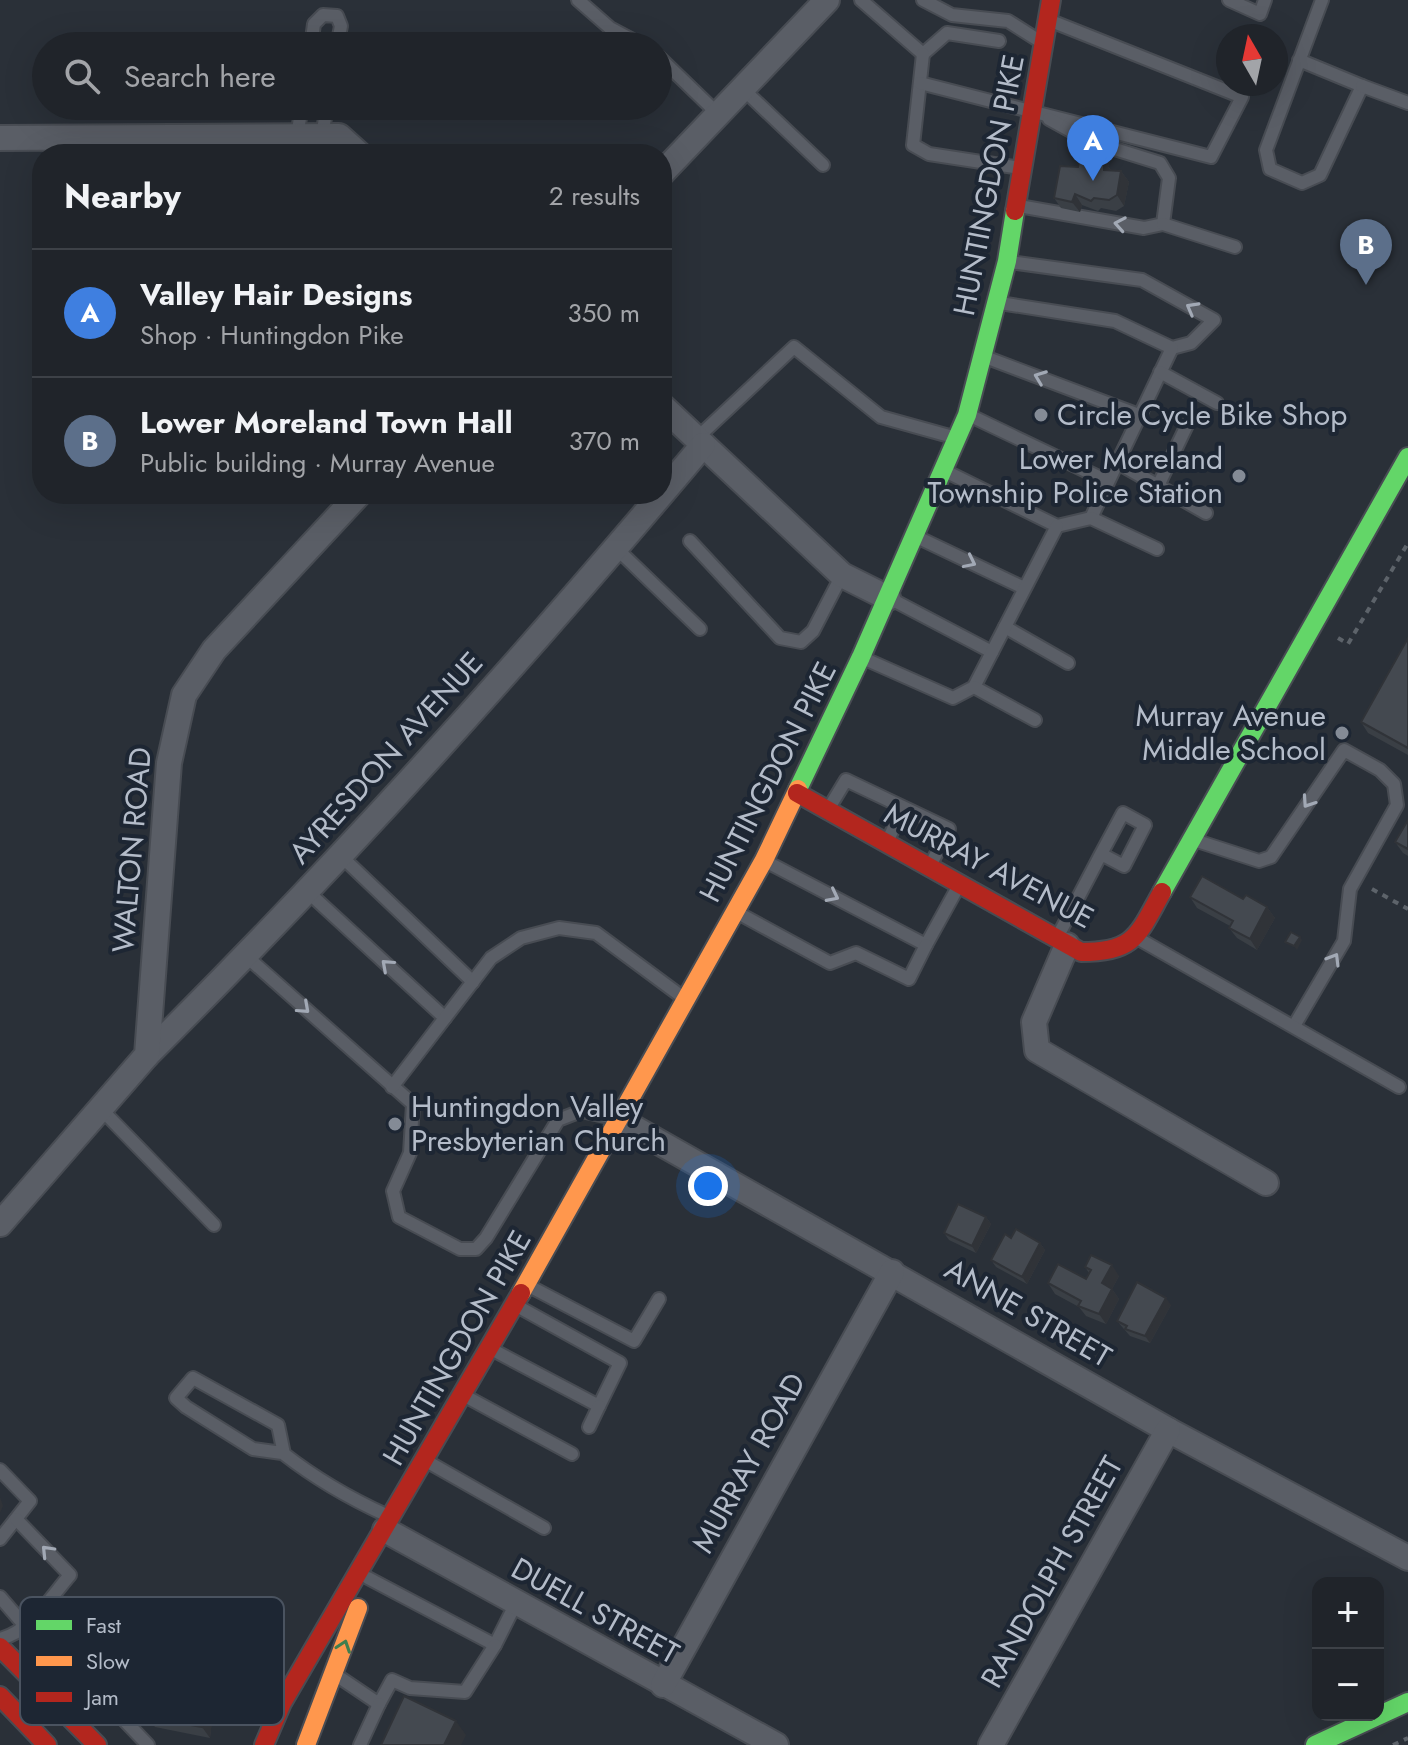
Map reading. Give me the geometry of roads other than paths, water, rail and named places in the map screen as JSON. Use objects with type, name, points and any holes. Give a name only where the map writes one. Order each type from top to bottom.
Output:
[{"type":"main road","name":"HUNTINGDON PIKE","points":[[284,1700],[490,1348],[764,860],[916,536],[967,415],[997,303],[1007,261],[1051,0]]},
{"type":"main road","points":[[1136,938],[1408,457]]},
{"type":"main road","name":"MURRAY AVENUE","points":[[797,793],[1081,952],[1108,952],[1136,938]]},
{"type":"main road","name":"HUNTINGDON PIKE","points":[[306,1745],[388,1524]]},
{"type":"main road","points":[[0,1647],[20,1667]]},
{"type":"main road","points":[[0,1696],[20,1717]]},
{"type":"main road","points":[[1315,1745],[1408,1702]]},
{"type":"main road","points":[[28,1725],[47,1745]]},
{"type":"main road","points":[[77,1725],[97,1745]]},
{"type":"main road","name":"HUNTINGDON PIKE","points":[[264,1745],[273,1725]]},
{"type":"street","points":[[672,162],[827,0]]},
{"type":"street","points":[[77,144],[297,136],[339,136],[348,144]]},
{"type":"street","points":[[0,138],[43,144]]},
{"type":"street","points":[[672,416],[842,575],[888,598]]},
{"type":"street","name":"AYRESDON AVENUE","points":[[672,476],[699,442]]},
{"type":"street","name":"WALTON ROAD","points":[[147,1055],[169,763],[184,695],[214,650],[350,504]]},
{"type":"street","name":"AYRESDON AVENUE","points":[[147,1055],[341,856],[616,548],[650,504]]},
{"type":"street","points":[[1062,942],[1034,1022],[1037,1050],[1266,1183]]},
{"type":"street","points":[[0,1224],[147,1055]]},
{"type":"street","name":"ANNE STREET","points":[[618,1119],[1168,1430],[1408,1558]]},
{"type":"street","name":"MURRAY ROAD","points":[[663,1685],[892,1272]]},
{"type":"street","name":"RANDOLPH STREET","points":[[991,1745],[1168,1430]]},
{"type":"street","name":"DUELL STREET","points":[[388,1524],[515,1605],[776,1745]]},
{"type":"lane","points":[[578,0],[618,32]]},
{"type":"lane","points":[[861,0],[923,54]]},
{"type":"lane","points":[[923,0],[952,15],[1008,21],[1044,44]]},
{"type":"lane","points":[[1229,0],[1260,14],[1265,0]]},
{"type":"lane","points":[[1322,0],[1266,150],[1270,169],[1302,183],[1320,175],[1362,86]]},
{"type":"lane","points":[[313,32],[314,24],[323,15],[337,16],[340,32]]},
{"type":"lane","points":[[920,83],[1033,109],[1211,157],[1242,97],[1048,19]]},
{"type":"lane","points":[[999,41],[947,33],[923,54],[913,145],[929,154],[1023,169]]},
{"type":"lane","points":[[1299,60],[1408,103]]},
{"type":"lane","points":[[672,70],[718,114]]},
{"type":"lane","points":[[743,89],[823,165]]},
{"type":"lane","points":[[1033,109],[1089,141],[1160,163],[1169,178],[1163,224]]},
{"type":"lane","points":[[297,136],[300,120]]},
{"type":"lane","points":[[322,136],[325,120]]},
{"type":"lane","points":[[1016,206],[1144,228],[1163,224],[1235,247]]},
{"type":"lane","points":[[997,303],[1115,321],[1172,348],[1191,343],[1214,320],[1142,280],[1007,261]]},
{"type":"lane","points":[[699,442],[794,347],[881,417],[956,438]]},
{"type":"lane","points":[[1091,518],[1172,348]]},
{"type":"lane","points":[[983,357],[1139,415]]},
{"type":"lane","points":[[1160,372],[1217,403]]},
{"type":"lane","points":[[967,415],[1107,481]]},
{"type":"lane","points":[[1158,486],[1187,425]]},
{"type":"lane","points":[[1116,462],[1206,513]]},
{"type":"lane","points":[[944,471],[1057,526],[1091,518],[1157,549]]},
{"type":"lane","points":[[861,657],[953,698],[974,687],[1057,526]]},
{"type":"lane","points":[[916,536],[1024,588]]},
{"type":"lane","points":[[690,541],[780,638],[801,642],[813,631],[842,575]]},
{"type":"lane","points":[[616,548],[700,629]]},
{"type":"lane","points":[[888,598],[992,652]]},
{"type":"lane","points":[[1005,627],[1068,663]]},
{"type":"lane","points":[[974,687],[1035,720]]},
{"type":"lane","points":[[1194,840],[1259,861],[1271,857],[1344,750],[1380,770],[1394,784],[1397,805],[1350,889],[1344,941],[1294,1026]]},
{"type":"lane","points":[[828,810],[846,780],[949,829],[930,867]]},
{"type":"lane","points":[[887,843],[903,808]]},
{"type":"lane","points":[[1062,942],[1101,854]]},
{"type":"lane","points":[[341,856],[473,982]]},
{"type":"lane","points":[[764,860],[926,945]]},
{"type":"lane","points":[[735,912],[830,963],[856,953],[909,979],[959,884]]},
{"type":"lane","points":[[308,892],[445,1018]]},
{"type":"lane","points":[[392,1087],[491,958],[521,938],[559,928],[596,933],[686,999]]},
{"type":"lane","points":[[1136,938],[1399,1087]]},
{"type":"lane","points":[[246,956],[413,1104],[410,1153],[393,1191],[399,1217],[460,1249],[476,1249],[486,1238],[558,1120],[581,1111],[618,1119]]},
{"type":"lane","points":[[101,1109],[214,1225]]},
{"type":"lane","points":[[526,1284],[634,1341],[659,1299]]},
{"type":"lane","points":[[515,1304],[620,1363],[589,1427]]},
{"type":"lane","points":[[490,1348],[599,1406]]},
{"type":"lane","points":[[284,1454],[278,1425],[193,1378],[181,1388],[176,1398],[186,1407],[253,1449],[284,1454],[388,1524]]},
{"type":"lane","points":[[463,1394],[572,1454]]},
{"type":"lane","points":[[425,1460],[544,1528]]},
{"type":"lane","points":[[0,1470],[30,1501],[0,1539]]},
{"type":"lane","points":[[16,1519],[70,1575],[51,1597]]},
{"type":"lane","points":[[368,1578],[495,1645]]},
{"type":"lane","points":[[0,1597],[20,1620]]},
{"type":"lane","points":[[360,1745],[392,1680],[410,1688],[465,1692],[495,1645],[515,1605]]},
{"type":"lane","points":[[0,1639],[14,1636],[20,1631]]},
{"type":"lane","points":[[334,1674],[379,1704]]},
{"type":"lane","points":[[129,1725],[148,1745]]},
{"type":"place","name":"Valley Hair Designs","points":[[1093,181]]},
{"type":"place","name":"Lower Moreland Town Hall","points":[[1366,285]]},
{"type":"place","name":"Circle Cycle Bike Shop","points":[[1041,415]]},
{"type":"place","name":"Lower Moreland Township Police Station","points":[[1239,476]]},
{"type":"place","name":"Murray Avenue Middle School","points":[[1342,733]]},
{"type":"place","name":"Huntingdon Valley Presbyterian Church","points":[[395,1124]]}]
